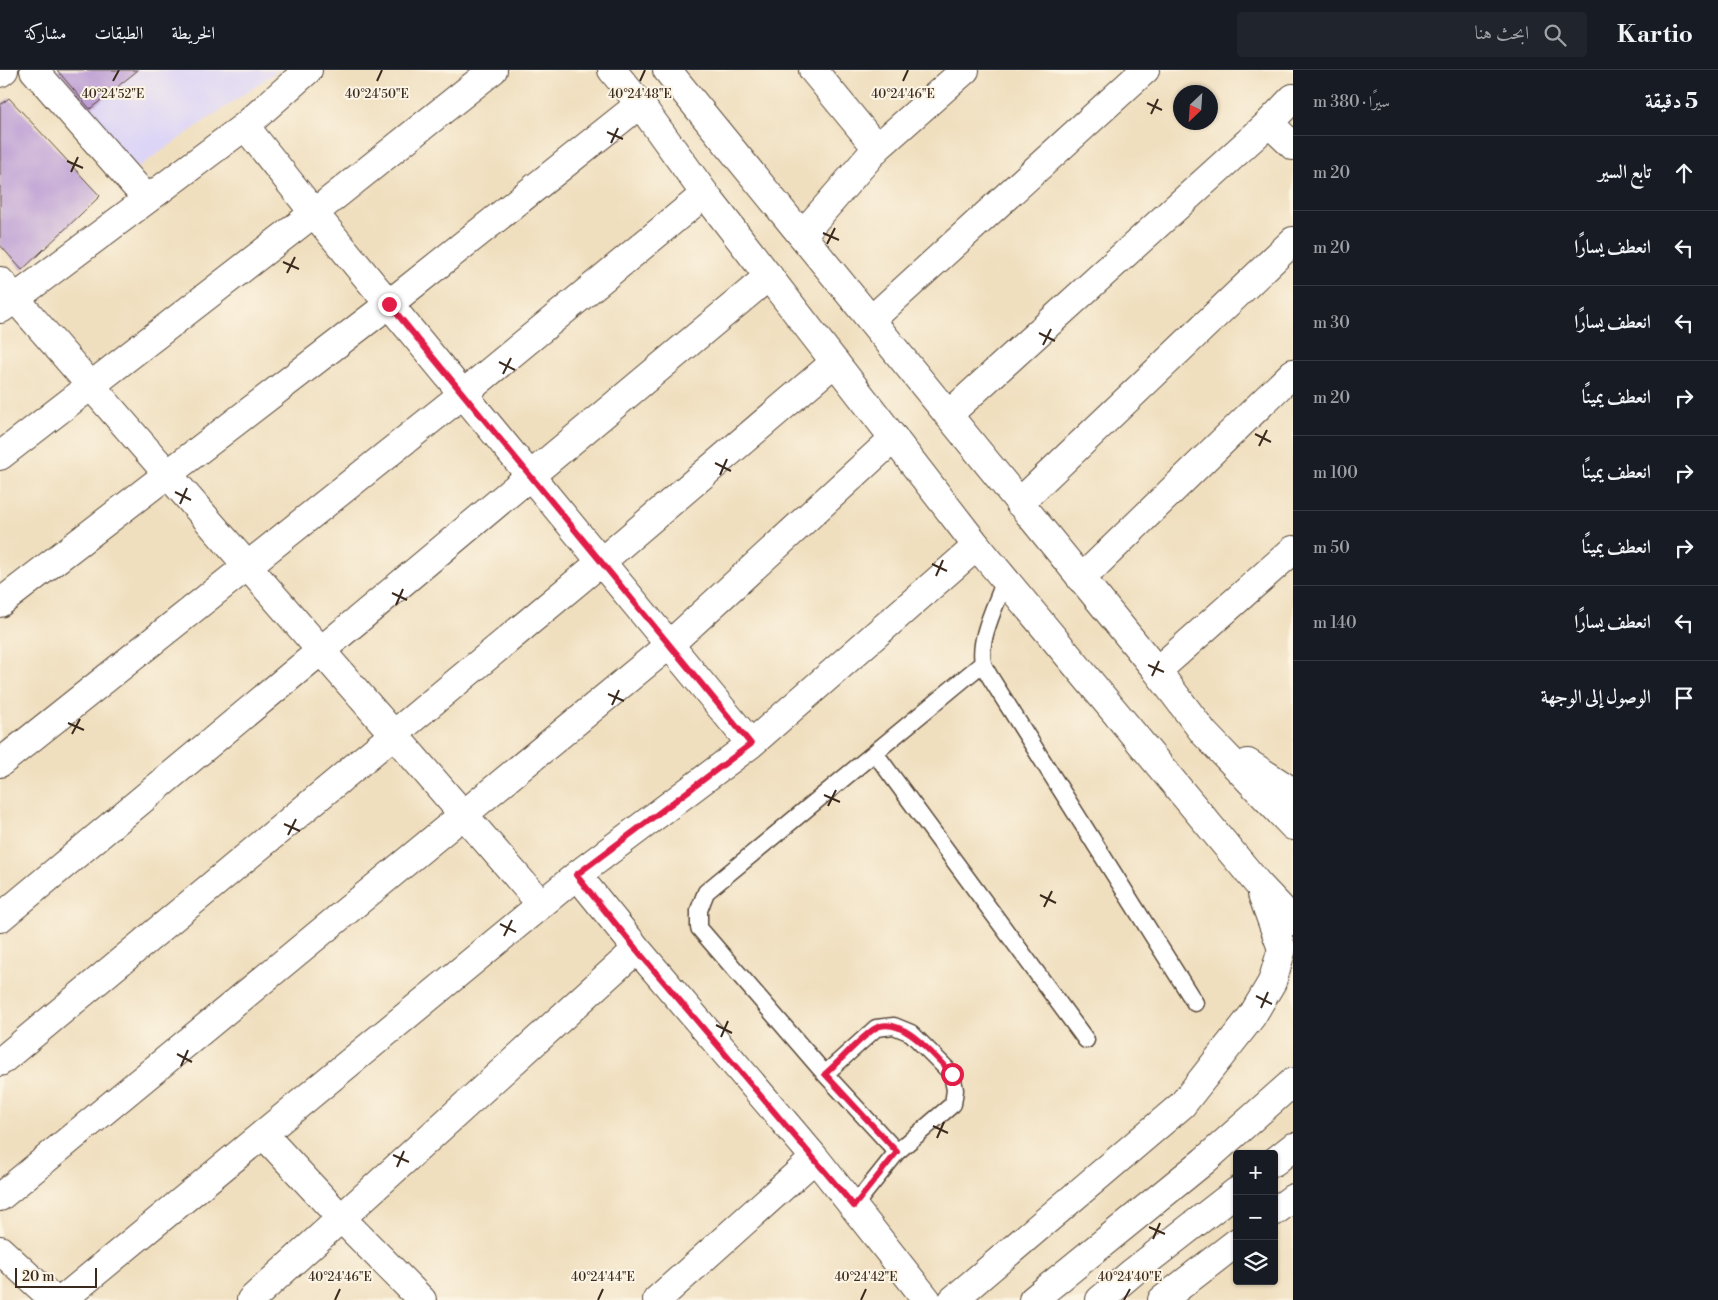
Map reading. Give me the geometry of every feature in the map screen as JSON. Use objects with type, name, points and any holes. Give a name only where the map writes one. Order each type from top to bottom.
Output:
[{"type":"main road","points":[[0,73],[4,70]]},
{"type":"main road","points":[[34,70],[147,199]]},
{"type":"main road","points":[[308,70],[245,126],[147,199],[5,296],[91,386],[541,904]]},
{"type":"main road","points":[[0,456],[314,213],[493,70]]},
{"type":"main road","points":[[612,70],[640,104],[705,194],[977,546],[1258,884],[1293,921]]},
{"type":"main road","points":[[667,70],[1157,671],[1204,734],[1293,826]]},
{"type":"main road","points":[[813,70],[877,148]]},
{"type":"main road","points":[[802,235],[877,148],[965,70]]},
{"type":"main road","points":[[872,320],[1145,70]]},
{"type":"main road","points":[[948,415],[1269,123],[1293,98]]},
{"type":"main road","points":[[0,603],[389,304],[640,104]]},
{"type":"main road","points":[[1269,123],[1293,146]]},
{"type":"main road","points":[[245,126],[314,213],[751,744]]},
{"type":"main road","points":[[0,763],[463,394],[705,194]]},
{"type":"main road","points":[[1019,503],[1293,241]]},
{"type":"main road","points":[[0,918],[320,650],[531,477],[769,276]]},
{"type":"main road","points":[[0,1062],[601,562],[835,362]]},
{"type":"main road","points":[[1081,579],[1293,373]]},
{"type":"main road","points":[[0,1197],[669,645],[894,438]]},
{"type":"main road","points":[[62,1300],[576,875],[751,744],[977,546]]},
{"type":"main road","points":[[1157,671],[1293,550]]},
{"type":"main road","points":[[1204,734],[1288,782]]},
{"type":"main road","points":[[576,875],[636,949],[815,1158],[928,1300]]},
{"type":"main road","points":[[953,1300],[1182,1105],[1252,1016],[1272,982],[1282,949],[1258,884]]},
{"type":"main road","points":[[251,1300],[636,949]]},
{"type":"main road","points":[[1033,1300],[1204,1161],[1293,1082]]},
{"type":"main road","points":[[263,1134],[413,1297]]},
{"type":"main road","points":[[1278,1159],[1293,1147]]},
{"type":"main road","points":[[657,1300],[815,1158]]},
{"type":"main road","points":[[1100,1300],[1233,1194]]},
{"type":"main road","points":[[1278,1209],[1293,1198]]},
{"type":"main road","points":[[1162,1300],[1233,1245]]},
{"type":"main road","points":[[0,1250],[54,1300]]},
{"type":"lane","points":[[1005,580],[988,625],[984,643],[983,663],[1195,1003]]},
{"type":"lane","points":[[897,1152],[825,1074],[700,928],[699,910],[706,892],[983,663]]},
{"type":"lane","points":[[875,753],[1086,1040]]},
{"type":"lane","points":[[825,1074],[876,1028],[894,1026],[911,1033],[952,1074],[955,1090],[953,1104],[897,1152],[854,1206]]},
{"type":"shaded area","points":[[48,70],[279,70],[137,168]]},
{"type":"building","points":[[57,70],[138,70],[90,109]]},
{"type":"building","points":[[9,98],[100,196],[22,270],[0,245],[0,105]]},
{"type":"route","points":[[389,304],[751,744],[576,875],[636,949],[854,1206],[897,1152],[825,1074],[876,1028],[894,1026],[911,1033],[952,1074]]}]
